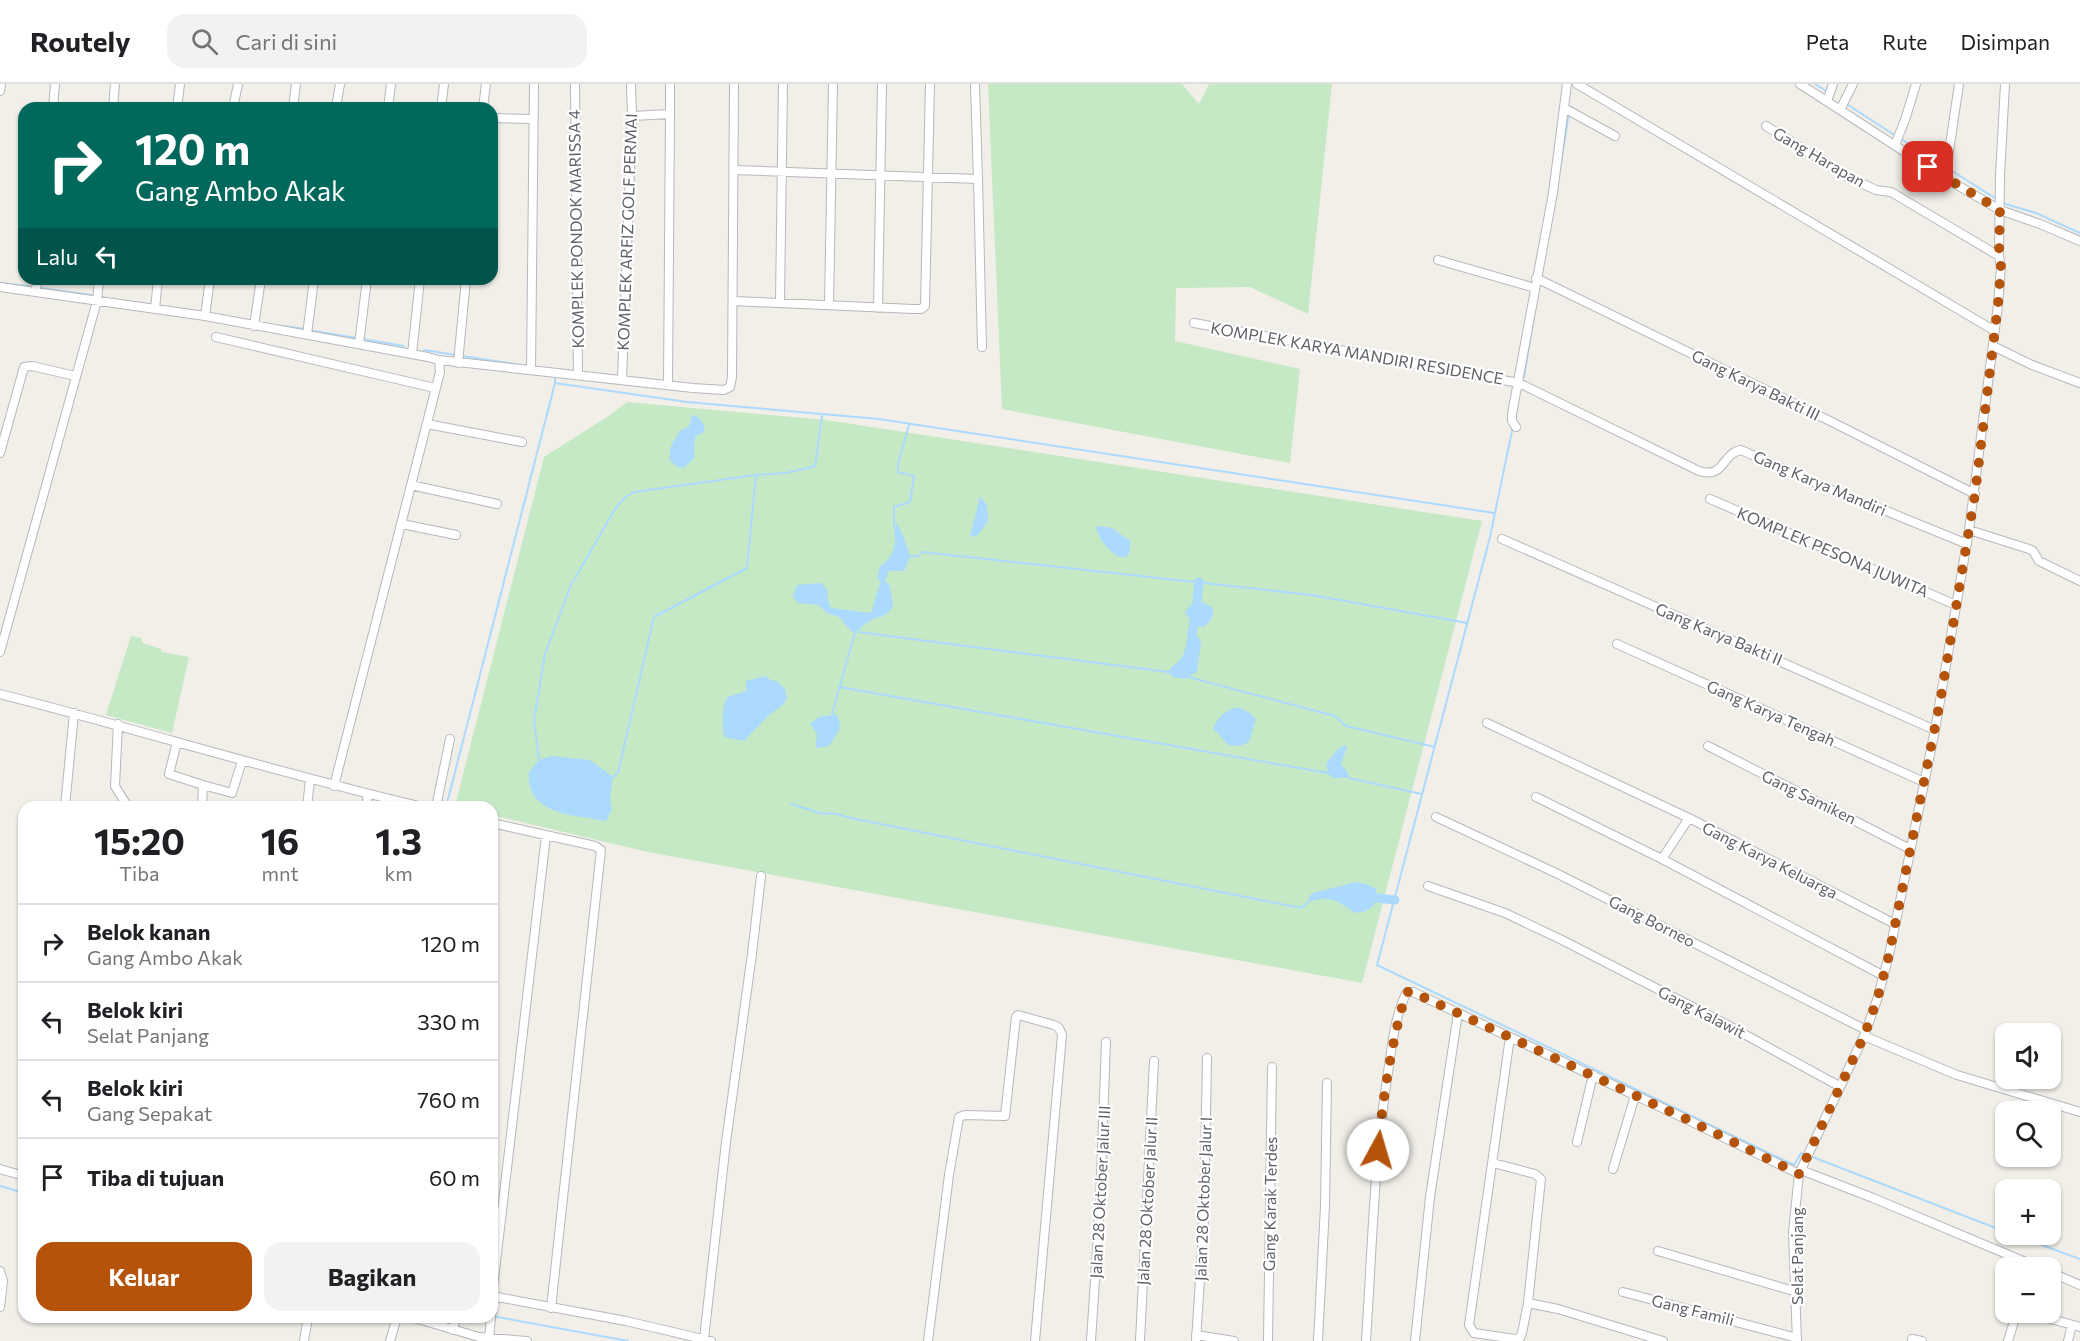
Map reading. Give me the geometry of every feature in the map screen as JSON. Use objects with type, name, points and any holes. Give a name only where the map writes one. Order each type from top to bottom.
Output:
[{"type":"street","points":[[0,91],[1,84]]},
{"type":"street","points":[[54,102],[56,84]]},
{"type":"street","points":[[114,102],[115,84]]},
{"type":"street","points":[[178,102],[180,84]]},
{"type":"street","points":[[233,102],[236,84]]},
{"type":"street","points":[[293,102],[296,84]]},
{"type":"street","points":[[337,102],[340,84]]},
{"type":"street","points":[[389,102],[391,84]]},
{"type":"street","points":[[442,102],[444,84]]},
{"type":"street","points":[[484,102],[486,84]]},
{"type":"street","points":[[531,370],[534,84]]},
{"type":"street","name":"KOMPLEK PONDOK MARISSA 4","points":[[575,84],[578,375]]},
{"type":"street","name":"KOMPLEK ARFIZ GOLF PERMAI","points":[[622,380],[632,116],[631,84]]},
{"type":"street","points":[[668,385],[670,84]]},
{"type":"street","points":[[0,287],[204,316],[458,363],[724,390],[730,387],[732,377],[734,84]]},
{"type":"street","points":[[780,302],[783,84]]},
{"type":"street","points":[[830,305],[833,84]]},
{"type":"street","points":[[878,308],[882,84]]},
{"type":"street","points":[[733,301],[878,308],[921,309],[925,306],[930,84]]},
{"type":"street","points":[[975,84],[982,347]]},
{"type":"street","points":[[1516,427],[1512,418],[1535,288],[1540,280],[1568,110],[1567,84]]},
{"type":"street","points":[[1577,84],[1995,331]]},
{"type":"street","points":[[1800,84],[1830,93],[2000,209],[2080,241]]},
{"type":"street","points":[[1843,104],[1853,84]]},
{"type":"street","points":[[1898,140],[1916,84]]},
{"type":"street","points":[[1946,171],[1959,84]]},
{"type":"street","name":"Selat Panjang","points":[[1797,1339],[1793,1232],[1800,1172],[1865,1033],[1884,976],[1935,730],[1967,544],[1975,494],[2001,267],[1999,256],[2000,176],[2005,84]]},
{"type":"street","points":[[1568,110],[1615,136]]},
{"type":"street","points":[[632,116],[670,114]]},
{"type":"street","points":[[498,118],[533,119]]},
{"type":"street","name":"Gang Harapan","points":[[1766,126],[1848,177],[1876,190],[1891,192],[1999,256]]},
{"type":"street","points":[[734,170],[978,179]]},
{"type":"street","points":[[1438,260],[1535,288]]},
{"type":"street","name":"Gang Karya Bakti III","points":[[1540,280],[1975,494]]},
{"type":"street","points":[[36,292],[37,285]]},
{"type":"street","points":[[0,652],[4,625],[97,301],[98,285]]},
{"type":"street","points":[[155,309],[157,285]]},
{"type":"street","points":[[204,316],[209,285]]},
{"type":"street","points":[[254,326],[260,285]]},
{"type":"street","points":[[308,335],[313,285]]},
{"type":"street","points":[[359,344],[366,285]]},
{"type":"street","points":[[412,354],[419,285]]},
{"type":"street","points":[[458,363],[465,285]]},
{"type":"street","name":"KOMPLEK KARYA MANDIRI RESIDENCE","points":[[1194,323],[1519,382]]},
{"type":"street","points":[[216,337],[435,388]]},
{"type":"street","points":[[1993,346],[2032,365],[2080,383]]},
{"type":"street","points":[[334,786],[440,372],[439,360]]},
{"type":"street","points":[[0,453],[24,367],[33,366],[75,376]]},
{"type":"street","name":"Gang Karya Mandiri","points":[[1519,382],[1699,471],[1720,469],[1731,453],[1741,450],[1856,501],[1967,544]]},
{"type":"street","points":[[427,424],[522,442]]},
{"type":"street","points":[[411,485],[497,504]]},
{"type":"street","name":"KOMPLEK PESONA JUWITA","points":[[1710,499],[1956,604]]},
{"type":"street","points":[[402,524],[456,535]]},
{"type":"street","points":[[1969,530],[2029,549],[2039,561],[2080,581]]},
{"type":"street","name":"Gang Karya Bakti II","points":[[1502,540],[1935,730]]},
{"type":"street","name":"Gang Karya Tengah","points":[[1617,644],[1924,782]]},
{"type":"street","points":[[0,694],[118,724],[310,780],[398,801]]},
{"type":"street","points":[[66,801],[74,713]]},
{"type":"street","points":[[1487,723],[1689,818]]},
{"type":"street","points":[[118,724],[115,786],[124,801]]},
{"type":"street","points":[[437,801],[450,739]]},
{"type":"street","points":[[177,742],[168,774],[203,785],[232,793],[242,760]]},
{"type":"street","name":"Gang Samiken","points":[[1708,746],[1910,849]]},
{"type":"street","points":[[308,801],[310,780]]},
{"type":"street","points":[[202,801],[203,785]]},
{"type":"street","points":[[367,801],[368,794]]},
{"type":"street","points":[[1536,797],[1662,859],[1884,976]]},
{"type":"street","name":"Gang Borneo","points":[[1436,817],[1645,917],[1865,1033],[1957,1075],[2080,1112]]},
{"type":"street","name":"Gang Karya Keluarga","points":[[1662,859],[1689,818],[1895,924]]},
{"type":"street","points":[[498,824],[595,846],[601,850],[551,1308]]},
{"type":"street","points":[[498,1253],[546,836]]},
{"type":"street","points":[[498,1297],[626,1320],[708,1340],[725,1152],[761,876]]},
{"type":"street","name":"Gang Kalawit","points":[[1428,886],[1505,913],[1563,940],[1720,1021],[1839,1086]]},
{"type":"street","points":[[1366,1341],[1377,1167],[1384,1098],[1394,1038],[1406,993],[1410,991],[1800,1172],[1935,1223],[2014,1257]]},
{"type":"street","points":[[1415,1341],[1430,1197],[1458,1013]]},
{"type":"street","points":[[928,1341],[958,1120],[961,1115],[1005,1116],[1013,1036],[1018,1015],[1059,1028],[1062,1035],[1035,1341]]},
{"type":"street","points":[[1493,1163],[1535,1174],[1541,1179],[1528,1303],[1522,1333],[1520,1338],[1515,1339],[1474,1333],[1469,1325],[1510,1037]]},
{"type":"street","name":"Jalan 28 Oktober Jalur III","points":[[1091,1341],[1101,1191],[1106,1042]]},
{"type":"street","name":"Jalan 28 Oktober Jalur I","points":[[1196,1338],[1204,1218],[1207,1058]]},
{"type":"street","name":"Jalan 28 Oktober Jalur II","points":[[1140,1341],[1154,1061]]},
{"type":"street","name":"Gang Karak Terdes","points":[[1268,1341],[1272,1067]]},
{"type":"street","points":[[1577,1142],[1593,1075]]},
{"type":"street","points":[[1318,1341],[1325,1206],[1327,1083]]},
{"type":"street","points":[[1613,1169],[1635,1096]]},
{"type":"street","points":[[0,1169],[18,1174]]},
{"type":"street","points":[[1658,1251],[1797,1292]]},
{"type":"street","points":[[0,1271],[3,1281],[0,1307]]},
{"type":"street","points":[[2061,1277],[2080,1285]]},
{"type":"street","name":"Gang Famili","points":[[1623,1292],[1797,1339]]},
{"type":"street","points":[[1528,1303],[1558,1309],[1663,1341]]},
{"type":"street","points":[[2061,1322],[2076,1326],[2068,1341]]},
{"type":"street","points":[[304,1341],[307,1323]]},
{"type":"street","points":[[390,1341],[395,1323]]},
{"type":"street","points":[[490,1335],[491,1323]]},
{"type":"street","points":[[2008,1341],[2014,1323]]},
{"type":"street","points":[[454,1324],[502,1340],[527,1341]]},
{"type":"street","points":[[1196,1338],[1234,1341]]},
{"type":"street","points":[[1912,1341],[1912,1338],[1922,1341]]},
{"type":"green space","points":[[988,84],[1182,84],[1199,104],[1209,84],[1332,84],[1308,314],[1250,287],[1176,288],[1175,341],[1300,369],[1290,463],[1002,409]]},
{"type":"green space","points":[[627,402],[826,420],[1482,521],[1362,983],[648,852],[498,816],[498,801],[456,801],[544,457]]},
{"type":"green space","points":[[131,636],[141,638],[143,643],[161,649],[162,652],[189,657],[172,733],[106,715]]},
{"type":"water","points":[[692,415],[701,421],[704,432],[695,437],[694,458],[684,468],[678,467],[670,461],[670,448],[681,430],[689,427]]},
{"type":"water","points":[[980,496],[987,505],[988,521],[978,535],[970,537]]},
{"type":"water","points":[[897,524],[910,556],[904,571],[890,571],[881,566],[892,553],[895,544],[894,526]]},
{"type":"water","points":[[1096,527],[1112,528],[1130,541],[1126,557],[1121,557],[1108,549],[1098,534]]},
{"type":"water","points":[[882,577],[890,586],[893,606],[884,616],[852,632],[839,617],[827,613],[818,605],[798,603],[793,596],[797,585],[821,583],[827,589],[831,608],[871,613]]},
{"type":"water","points":[[1202,602],[1213,608],[1211,619],[1204,627],[1197,626],[1185,614],[1191,605]]},
{"type":"water","points":[[1196,634],[1201,642],[1197,672],[1184,679],[1173,677],[1168,672],[1181,659],[1188,636]]},
{"type":"water","points":[[765,676],[777,681],[785,689],[787,698],[784,704],[769,715],[744,741],[724,737],[722,717],[727,697],[746,691],[746,681]]},
{"type":"water","points":[[1238,707],[1256,719],[1249,742],[1240,746],[1228,745],[1213,730],[1222,715]]},
{"type":"water","points":[[836,714],[840,723],[839,730],[829,746],[816,748],[817,734],[810,724],[819,717]]},
{"type":"water","points":[[1345,745],[1347,747],[1341,764],[1349,778],[1332,778],[1326,764],[1337,750]]},
{"type":"water","points":[[551,756],[590,760],[613,777],[610,798],[612,809],[606,821],[554,810],[543,805],[535,797],[530,786],[529,772],[539,760]]},
{"type":"water","points":[[1356,882],[1376,889],[1374,904],[1365,911],[1355,913],[1330,899],[1310,901],[1309,896],[1313,893]]},
{"type":"waterway","points":[[1815,84],[1828,92]]},
{"type":"waterway","points":[[1845,103],[1896,136]]},
{"type":"waterway","points":[[1560,169],[1569,112]]},
{"type":"waterway","points":[[1901,139],[1944,166]]},
{"type":"waterway","points":[[1949,169],[1998,200]]},
{"type":"waterway","points":[[2002,203],[2036,213],[2080,233]]},
{"type":"waterway","points":[[0,283],[18,285]]},
{"type":"waterway","points":[[19,285],[29,286]]},
{"type":"waterway","points":[[41,288],[91,295]]},
{"type":"waterway","points":[[1524,377],[1534,316]]},
{"type":"waterway","points":[[284,326],[304,329]]},
{"type":"waterway","points":[[313,331],[357,338]]},
{"type":"waterway","points":[[363,339],[404,346]]},
{"type":"waterway","points":[[424,350],[456,355]]},
{"type":"waterway","points":[[462,356],[528,366]]},
{"type":"waterway","points":[[448,801],[555,383],[555,374]]},
{"type":"waterway","points":[[555,383],[687,402],[879,419],[1494,513]]},
{"type":"waterway","points":[[539,760],[534,720],[545,654],[571,585],[615,509],[625,497],[634,492],[786,473],[815,466],[822,416]]},
{"type":"waterway","points":[[894,526],[894,507],[910,502],[914,476],[898,472],[898,464],[909,425]]},
{"type":"waterway","points":[[1513,426],[1490,537],[1377,965],[1794,1165],[1801,1153],[1804,1154]]},
{"type":"waterway","points":[[613,777],[618,773],[654,617],[747,568],[756,475]]},
{"type":"waterway","points":[[909,557],[919,556],[922,552],[1312,595],[1467,623]]},
{"type":"waterway","points":[[882,577],[884,569]]},
{"type":"waterway","points":[[1197,603],[1199,582]]},
{"type":"waterway","points":[[1192,634],[1194,622]]},
{"type":"waterway","points":[[832,714],[855,632]]},
{"type":"waterway","points":[[858,632],[1168,672]]},
{"type":"waterway","points":[[1188,677],[1335,716],[1346,726],[1435,747]]},
{"type":"waterway","points":[[839,687],[1328,773]]},
{"type":"waterway","points":[[1349,778],[1422,794]]},
{"type":"waterway","points":[[791,804],[820,813],[837,814],[1301,908],[1310,901]]},
{"type":"waterway","points":[[1377,898],[1395,900]]},
{"type":"waterway","points":[[1810,1156],[1995,1228]]},
{"type":"waterway","points":[[0,1186],[18,1191]]},
{"type":"waterway","points":[[2042,1245],[2080,1259]]},
{"type":"waterway","points":[[498,1317],[628,1341]]},
{"type":"route","points":[[1378,1150],[1392,1047],[1406,993],[1410,991],[1593,1075],[1799,1174],[1864,1036],[1884,976],[1935,730],[1975,494],[1998,305],[2001,267],[1999,256],[2000,210],[1928,167]]}]
